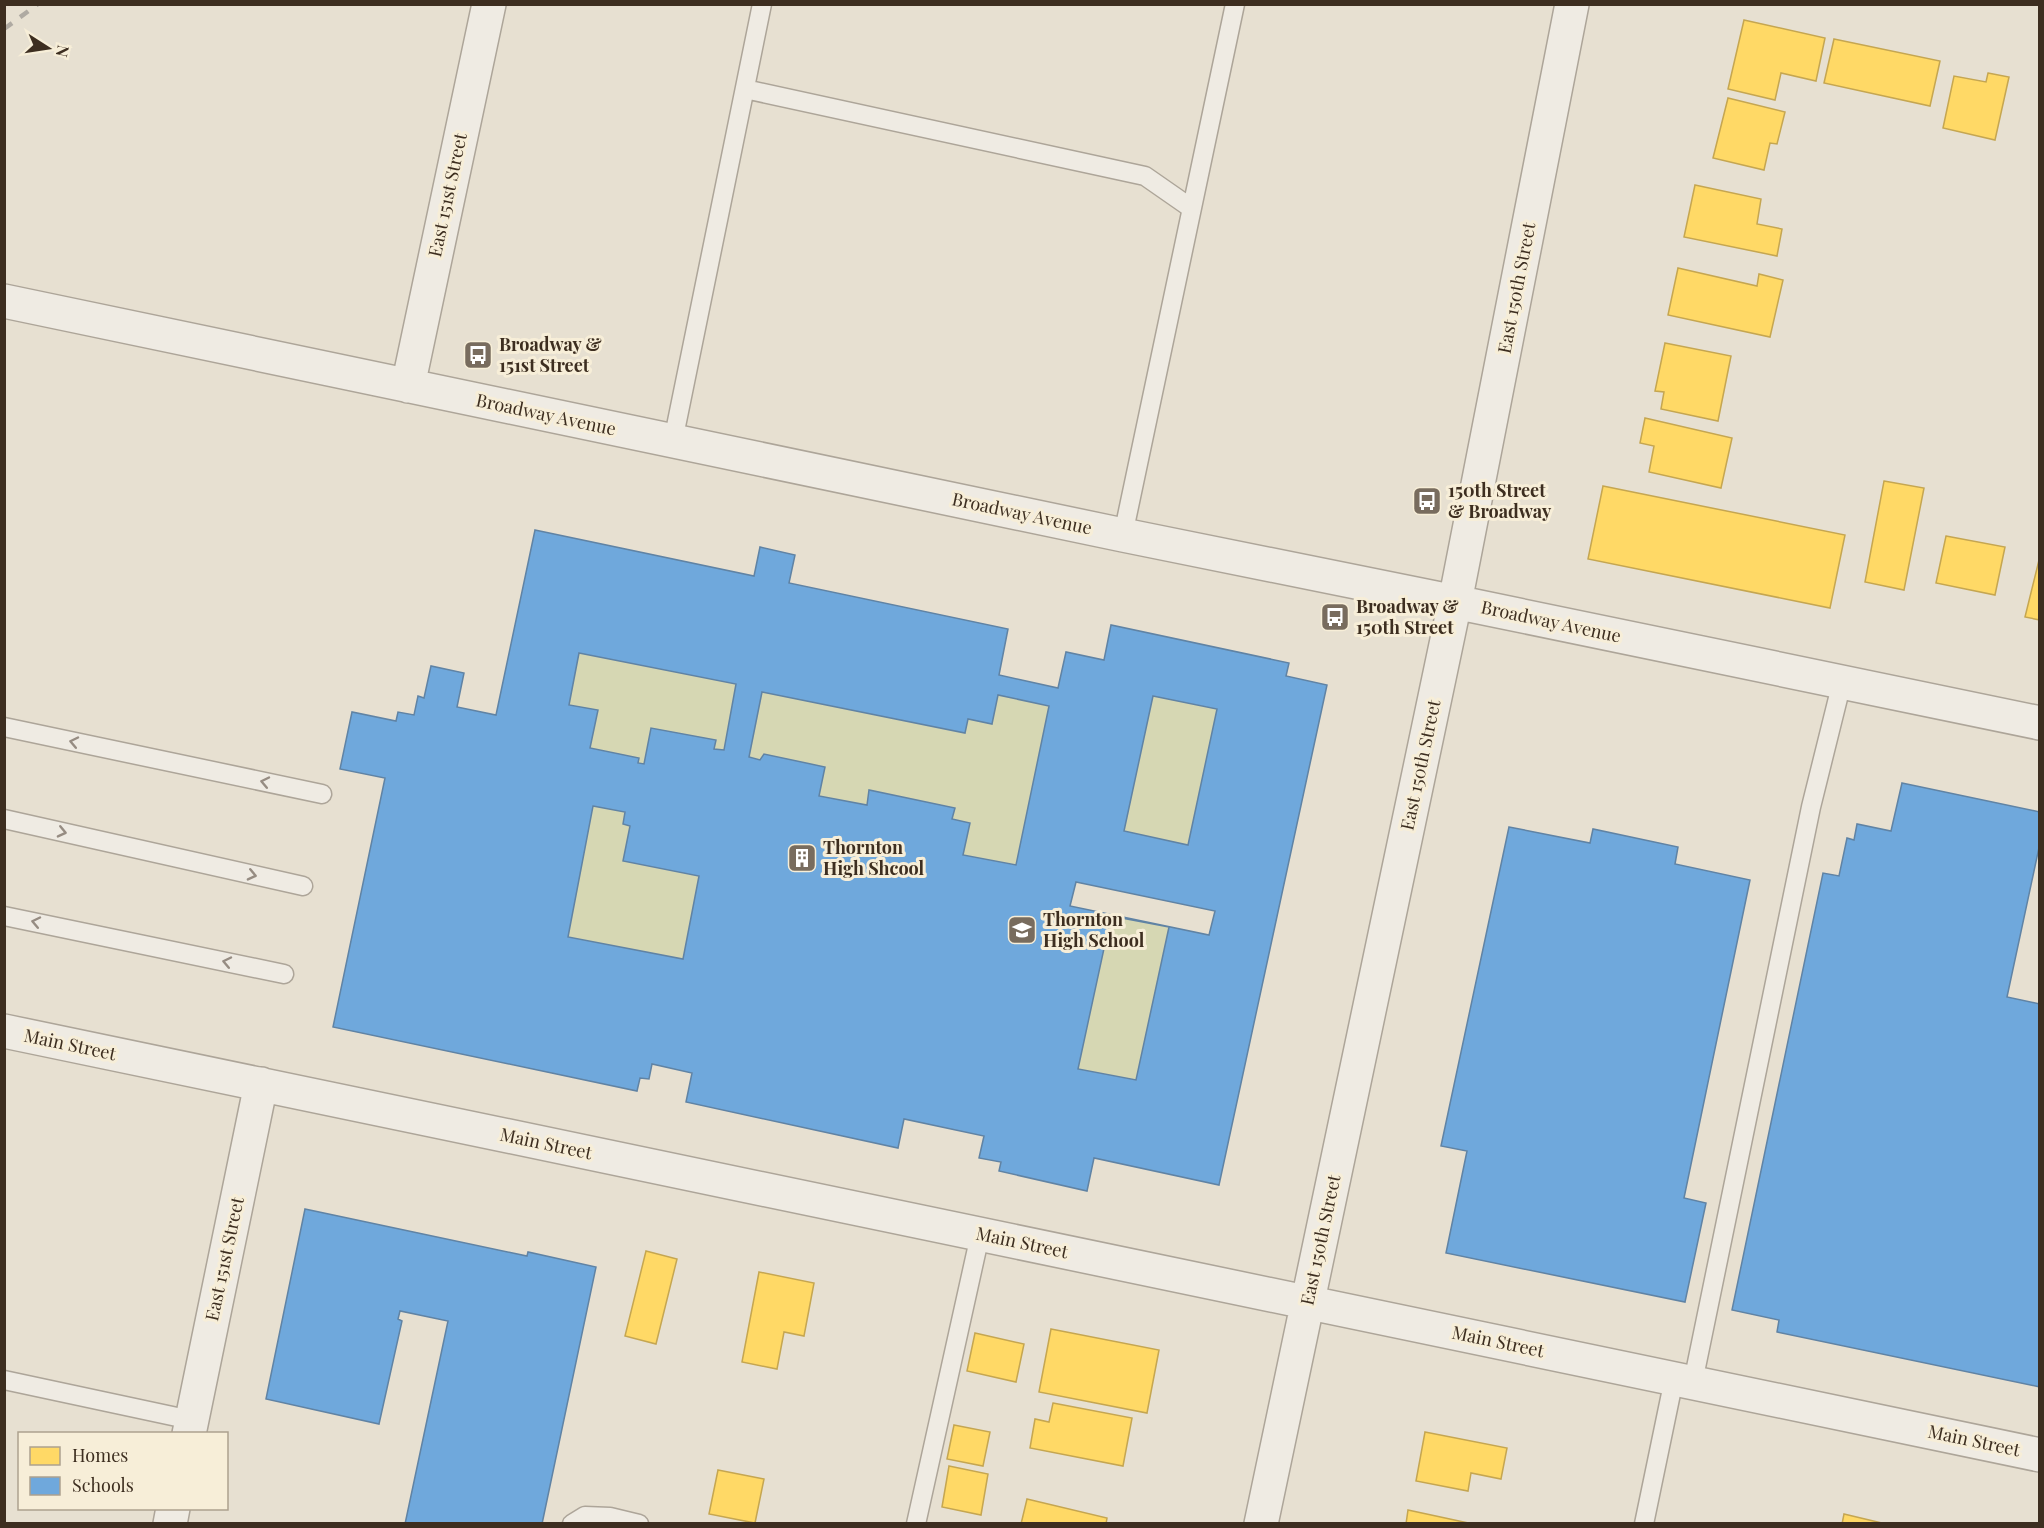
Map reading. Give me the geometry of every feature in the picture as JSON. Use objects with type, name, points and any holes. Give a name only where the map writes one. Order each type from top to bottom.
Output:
[{"type":"street","name":"East 151st Street","points":[[408,386],[489,4]]},
{"type":"street","name":"East 150th Street","points":[[1261,1524],[1455,602],[1572,4]]},
{"type":"street","name":"Broadway Avenue","points":[[4,301],[1123,535],[2040,723]]},
{"type":"street","name":"Main Street","points":[[4,1031],[2040,1455]]},
{"type":"street","name":"East 151st Street","points":[[190,1427],[261,1084]]},
{"type":"lane","points":[[673,441],[762,4]]},
{"type":"lane","points":[[1123,535],[1235,4]]},
{"type":"lane","points":[[745,89],[1145,176],[1191,208]]},
{"type":"lane","points":[[1644,1524],[1684,1381],[1811,807],[1842,682]]},
{"type":"lane","points":[[4,727],[322,794]]},
{"type":"lane","points":[[4,819],[303,886]]},
{"type":"lane","points":[[4,916],[285,974]]},
{"type":"lane","points":[[916,1524],[980,1235]]},
{"type":"lane","points":[[4,1380],[190,1427]]},
{"type":"lane","points":[[572,1524],[585,1516],[610,1517],[639,1524]]},
{"type":"green space","points":[[579,653],[736,684],[724,750],[714,749],[716,740],[651,728],[644,764],[638,763],[638,758],[590,748],[598,711],[569,705]]},
{"type":"green space","points":[[762,692],[964,733],[968,719],[992,723],[998,695],[1049,706],[1016,865],[963,855],[970,823],[952,819],[955,808],[870,790],[867,805],[819,796],[825,767],[764,754],[760,760],[749,757]]},
{"type":"green space","points":[[1153,696],[1217,709],[1188,845],[1124,831]]},
{"type":"green space","points":[[593,806],[625,812],[630,826],[623,861],[699,876],[683,959],[568,937]]},
{"type":"green space","points":[[1111,916],[1169,927],[1136,1080],[1078,1069]]},
{"type":"building: Homes","points":[[1744,20],[1825,38],[1816,81],[1781,73],[1775,100],[1728,89]]},
{"type":"building: Homes","points":[[1834,39],[1940,61],[1930,106],[1824,83]]},
{"type":"building: Homes","points":[[1988,73],[2009,77],[1995,140],[1943,128],[1954,76],[1986,82]]},
{"type":"building: Homes","points":[[1728,98],[1785,112],[1777,144],[1770,143],[1764,170],[1713,158]]},
{"type":"building: Homes","points":[[1695,185],[1761,199],[1757,224],[1782,229],[1777,256],[1684,237]]},
{"type":"building: Homes","points":[[1678,268],[1757,286],[1759,274],[1783,280],[1770,337],[1668,315]]},
{"type":"building: Homes","points":[[1665,343],[1731,356],[1718,421],[1661,409],[1664,392],[1655,391]]},
{"type":"building: Homes","points":[[1645,418],[1732,438],[1721,488],[1649,472],[1654,446],[1640,443]]},
{"type":"building: Homes","points":[[1884,481],[1924,488],[1904,590],[1865,582]]},
{"type":"building: Homes","points":[[1603,486],[1845,535],[1830,608],[1588,559]]},
{"type":"building: Homes","points":[[1946,536],[2005,547],[1995,595],[1936,583]]},
{"type":"building: Homes","points":[[2040,556],[2040,620],[2025,617]]},
{"type":"building: Homes","points":[[646,1251],[677,1259],[656,1344],[625,1336]]},
{"type":"building: Homes","points":[[759,1272],[814,1283],[804,1336],[784,1332],[777,1369],[742,1362]]},
{"type":"building: Homes","points":[[1051,1329],[1159,1350],[1147,1413],[1039,1392]]},
{"type":"building: Homes","points":[[975,1333],[1024,1344],[1016,1382],[967,1371]]},
{"type":"building: Homes","points":[[1053,1403],[1132,1418],[1123,1466],[1030,1448],[1035,1419],[1049,1422]]},
{"type":"building: Homes","points":[[954,1425],[990,1432],[983,1466],[947,1459]]},
{"type":"building: Homes","points":[[1425,1432],[1507,1448],[1501,1479],[1471,1473],[1468,1491],[1416,1481]]},
{"type":"building: Homes","points":[[949,1466],[988,1474],[981,1515],[942,1507]]},
{"type":"building: Homes","points":[[718,1470],[764,1479],[755,1523],[709,1514]]},
{"type":"building: Homes","points":[[1027,1499],[1107,1518],[1106,1524],[1021,1524]]},
{"type":"building: Homes","points":[[1408,1510],[1473,1524],[1406,1524]]},
{"type":"building: Homes","points":[[1844,1514],[1886,1524],[1842,1524]]},
{"type":"building: Schools","name":"Thornton High Shcool","points":[[535,530],[754,576],[760,547],[795,555],[789,583],[1008,629],[999,675],[1058,688],[1066,652],[1104,660],[1111,625],[1289,663],[1286,676],[1327,685],[1219,1185],[1094,1158],[1087,1191],[999,1171],[1001,1162],[979,1158],[984,1136],[904,1119],[898,1148],[686,1102],[692,1073],[652,1064],[649,1079],[640,1078],[637,1091],[333,1027],[385,778],[340,769],[352,712],[396,721],[398,712],[414,715],[418,696],[424,698],[431,666],[464,673],[457,707],[496,715]],"holes":[[[579,653],[736,684],[724,750],[714,749],[716,740],[651,728],[644,764],[638,763],[639,758],[590,748],[598,710],[569,705]],[[762,692],[965,733],[968,719],[992,724],[998,695],[1049,706],[1016,865],[963,855],[970,823],[952,819],[955,808],[869,790],[867,805],[819,796],[825,767],[764,754],[760,760],[749,757]],[[1153,696],[1217,709],[1188,845],[1124,831]],[[593,806],[625,812],[623,824],[630,826],[623,861],[699,876],[683,959],[568,937]],[[1076,882],[1215,911],[1209,935],[1070,906]],[[1111,916],[1169,927],[1136,1080],[1078,1069]]]},
{"type":"building: Schools","points":[[1902,783],[2040,812],[2040,843],[2007,997],[2040,1004],[2040,1387],[1777,1332],[1779,1320],[1732,1310],[1823,873],[1839,876],[1847,838],[1854,840],[1857,824],[1891,831]]},
{"type":"building: Schools","points":[[1509,827],[1590,843],[1593,829],[1678,847],[1675,864],[1750,880],[1684,1198],[1706,1203],[1685,1302],[1446,1253],[1467,1151],[1441,1146]]},
{"type":"building: Schools","points":[[305,1209],[527,1256],[528,1252],[596,1267],[542,1524],[405,1524],[448,1321],[400,1311],[398,1319],[402,1321],[379,1424],[266,1399]]},
{"type":"railway","points":[[4,29],[38,4]]},
{"type":"place","name":"Broadway & 151st Street","points":[[478,355]]},
{"type":"place","name":"150th Street & Broadway","points":[[1427,501]]},
{"type":"place","name":"Broadway & 150th Street","points":[[1335,617]]},
{"type":"place","name":"Thornton High Shcool","points":[[802,858]]},
{"type":"place","name":"Thornton High School","points":[[1022,930]]}]
